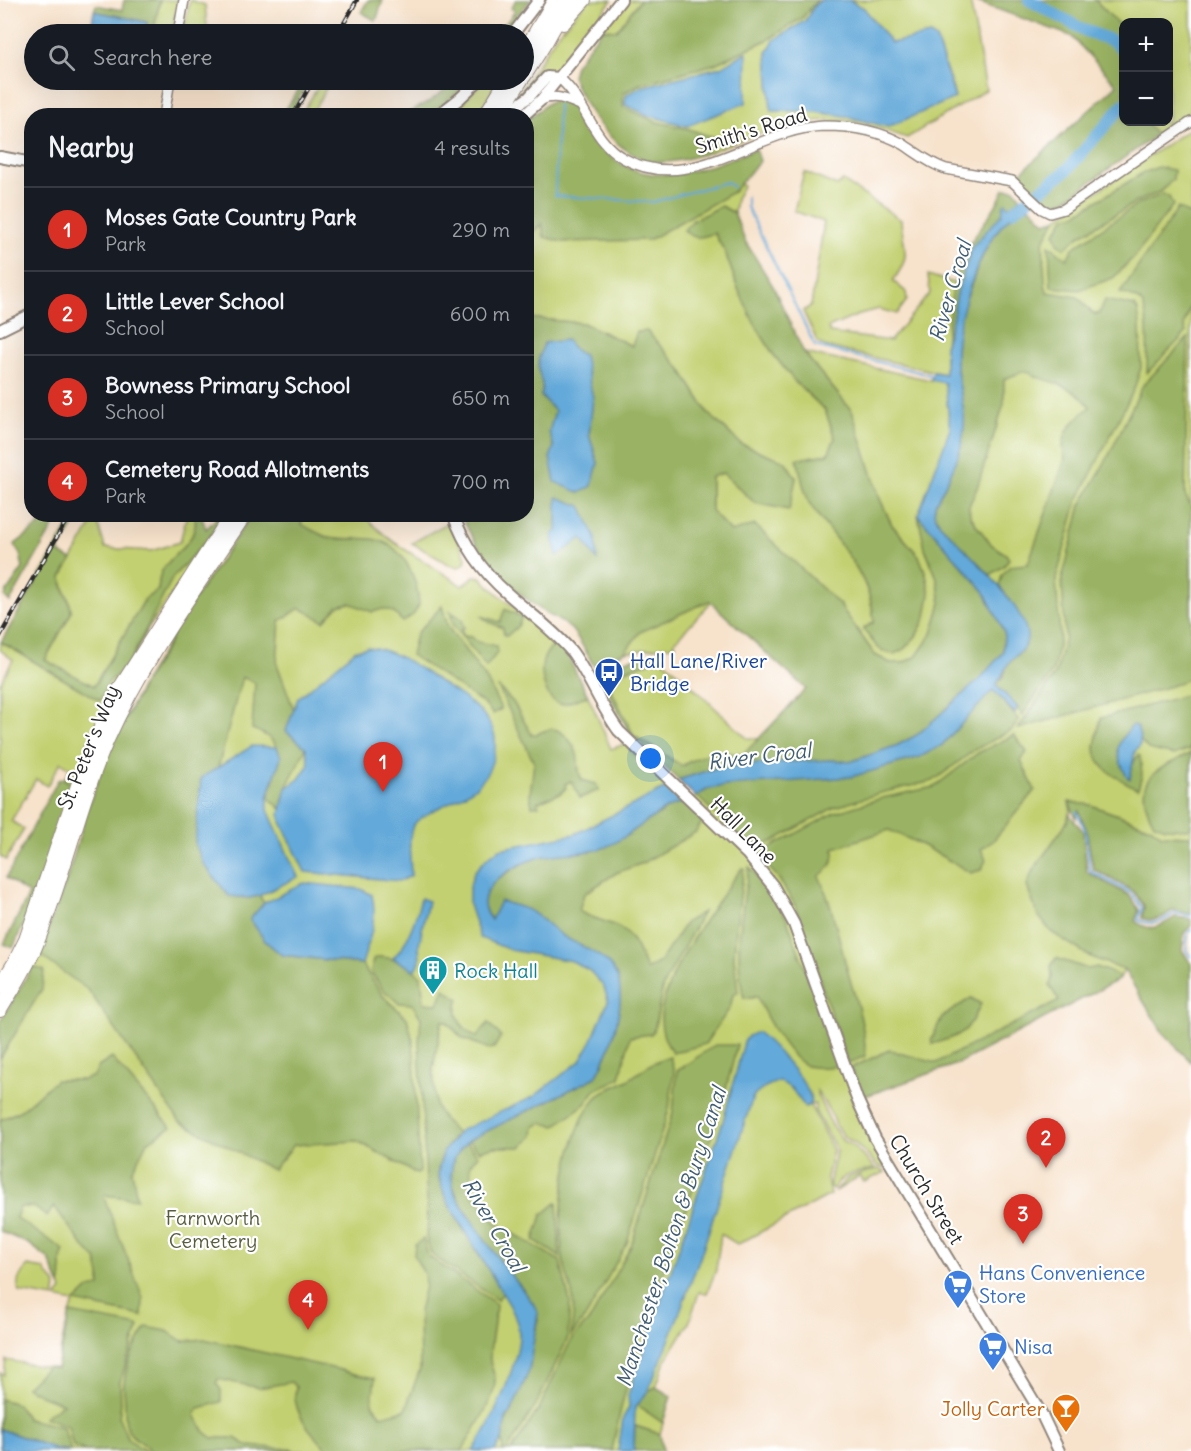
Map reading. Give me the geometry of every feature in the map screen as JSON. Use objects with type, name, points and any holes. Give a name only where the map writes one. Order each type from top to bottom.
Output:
[{"type":"highway","points":[[534,35],[555,0]]},
{"type":"highway","points":[[534,60],[569,0]]},
{"type":"highway","points":[[546,41],[584,0]]},
{"type":"highway","points":[[496,108],[503,90]]},
{"type":"highway","points":[[499,108],[514,90]]},
{"type":"highway","name":"St. Peter's Way","points":[[31,942],[90,750],[122,685],[227,522]]},
{"type":"highway","name":"St. Peter's Way","points":[[0,1010],[55,893],[88,789],[127,696],[150,657],[240,522]]},
{"type":"highway","name":"St. Peter's Way","points":[[0,987],[19,967]]},
{"type":"main road","points":[[521,24],[539,0]]},
{"type":"main road","points":[[532,108],[541,100],[621,0]]},
{"type":"main road","points":[[505,108],[529,97],[547,77],[559,78]]},
{"type":"main road","points":[[447,108],[468,90]]},
{"type":"main road","points":[[0,157],[24,162]]},
{"type":"main road","points":[[0,330],[24,318]]},
{"type":"main road","name":"Hall Lane","points":[[457,522],[466,542],[488,573],[507,593],[556,634],[572,654],[619,731],[748,855],[773,886],[788,912],[857,1099]]},
{"type":"main road","name":"Church Street","points":[[857,1099],[875,1138],[1041,1413],[1059,1451]]},
{"type":"street","points":[[180,24],[184,0]]},
{"type":"street","name":"Smith's Road","points":[[568,66],[570,87]]},
{"type":"street","name":"Smith's Road","points":[[559,78],[570,87],[592,127],[606,144],[621,157],[637,165],[657,170],[697,166],[781,135],[812,128],[836,127],[863,130],[897,141],[946,169],[1012,181],[1042,209],[1053,213],[1064,209],[1191,122]]},
{"type":"street","points":[[165,108],[168,90]]},
{"type":"street","points":[[541,100],[550,96],[561,97],[580,105]]},
{"type":"green space","points":[[124,0],[160,0],[155,24],[94,11],[96,5],[122,10]]},
{"type":"green space","points":[[160,0],[178,0],[174,24],[155,24]]},
{"type":"green space","points":[[190,0],[205,5],[207,24],[185,24]]},
{"type":"green space","points":[[368,0],[383,0],[376,21],[361,12]]},
{"type":"green space","points":[[516,0],[531,0],[512,24],[505,24],[515,11],[511,8]]},
{"type":"green space","points":[[588,0],[612,0],[557,73],[547,73],[534,85],[534,70],[555,37]]},
{"type":"green space","points":[[626,0],[640,0],[617,30],[602,29]]},
{"type":"green space","points":[[640,0],[817,0],[803,17],[769,39],[714,64],[640,84],[623,93],[623,107],[656,122],[689,129],[714,138],[704,154],[681,160],[658,162],[643,159],[629,152],[605,131],[585,103],[572,76],[575,65],[602,29],[617,30]]},
{"type":"green space","points":[[817,0],[821,0],[805,21],[774,40],[767,53],[771,111],[808,111],[845,116],[955,98],[936,39],[930,35],[891,43],[864,8],[849,0],[970,0],[986,90],[907,138],[853,122],[814,121],[777,128],[704,154],[713,138],[689,129],[656,122],[622,107],[623,93],[640,84],[714,64],[769,39],[803,17]],"holes":[[[746,52],[650,116],[699,72],[721,67]]]},
{"type":"green space","points":[[972,0],[1095,0],[1119,25],[1119,126],[1149,126],[1156,135],[1065,200],[1050,202],[1033,192],[1018,175],[1117,85],[1071,36]]},
{"type":"green space","points":[[1095,0],[1191,0],[1191,111],[1173,123],[1173,18],[1119,18],[1119,25]]},
{"type":"green space","points":[[298,90],[304,90],[293,108],[287,108]]},
{"type":"green space","points":[[316,90],[325,90],[315,108],[305,108]]},
{"type":"green space","points":[[445,90],[459,90],[439,108],[417,108]]},
{"type":"green space","points":[[474,90],[493,90],[481,108],[457,108]]},
{"type":"green space","points":[[521,90],[529,90],[510,108]]},
{"type":"green space","points":[[561,100],[577,109],[585,125],[602,148],[619,163],[638,171],[677,174],[717,164],[756,149],[760,161],[733,192],[649,240],[562,242],[544,237],[542,224],[534,231],[534,114],[549,102]]},
{"type":"green space","points":[[1149,126],[1169,126],[1156,135]]},
{"type":"green space","name":"Farnworth Cemetery","points":[[1191,128],[1191,836],[1162,835],[1150,827],[1091,805],[1069,803],[1071,811],[1067,822],[1032,872],[1089,956],[1124,970],[1120,979],[957,1064],[862,1097],[869,1134],[887,1169],[878,1166],[855,1143],[844,1137],[817,1091],[833,1127],[842,1140],[852,1145],[875,1168],[852,1173],[833,1189],[830,1187],[836,1149],[815,1111],[815,1104],[810,1105],[833,1150],[827,1178],[830,1195],[740,1243],[737,1244],[721,1234],[716,1270],[707,1293],[699,1292],[689,1323],[665,1361],[656,1387],[648,1391],[638,1405],[663,1423],[660,1434],[636,1426],[634,1451],[0,1451],[0,1373],[4,1375],[6,1360],[57,1369],[64,1333],[74,1302],[56,1298],[62,1290],[49,1259],[29,1244],[0,1231],[0,1022],[30,972],[52,922],[114,735],[174,629],[246,522],[370,522],[399,546],[462,586],[474,576],[481,577],[496,593],[539,626],[558,646],[584,689],[611,749],[625,744],[687,805],[697,796],[851,777],[1005,593],[940,524],[964,417],[956,361],[1029,206],[1045,222],[1056,219]]},
{"type":"green space","points":[[1158,167],[1174,170],[1173,179],[1162,191],[1136,202],[1079,236],[1065,248],[1058,243],[1055,233],[1066,216],[1074,215],[1141,174]]},
{"type":"green space","points":[[804,172],[837,186],[843,181],[901,220],[905,257],[893,281],[906,292],[907,300],[897,314],[879,309],[863,313],[828,328],[830,333],[890,341],[930,293],[928,275],[954,283],[945,344],[945,374],[818,343],[803,311],[811,306],[824,222],[794,211]]},
{"type":"green space","points":[[740,183],[743,186],[736,199],[734,213],[721,206],[714,232],[725,252],[739,291],[773,354],[796,383],[825,410],[835,438],[828,455],[812,456],[808,501],[840,543],[867,588],[874,622],[864,629],[903,650],[916,636],[926,617],[919,556],[892,525],[880,499],[852,411],[804,353],[945,383],[950,429],[918,515],[925,548],[937,578],[941,603],[932,634],[916,657],[902,663],[890,663],[875,655],[839,604],[731,532],[711,511],[711,477],[723,473],[755,503],[789,509],[796,478],[785,461],[741,444],[708,413],[680,368],[583,323],[534,319],[534,231],[543,224],[733,192]]},
{"type":"green space","points":[[1004,189],[1014,189],[1021,198],[1002,214],[964,277],[957,293],[945,344],[951,299],[959,267],[972,239],[995,207]]},
{"type":"green space","points":[[1163,194],[1169,197],[1173,205],[1135,256],[1113,278],[1079,290],[1051,287],[1049,245],[1067,259],[1073,248],[1138,204]]},
{"type":"green space","points":[[721,206],[734,213],[745,241],[773,286],[804,353],[852,411],[880,499],[892,525],[919,556],[926,574],[930,594],[926,617],[916,636],[903,650],[894,654],[877,647],[863,629],[874,622],[867,588],[851,559],[810,504],[804,488],[797,459],[828,454],[835,438],[825,410],[796,383],[773,354],[754,323],[725,252],[714,233],[695,237],[684,230],[693,220]]},
{"type":"green space","points":[[1029,206],[1045,222],[1056,219],[1043,242],[1047,292],[1078,297],[1093,314],[1099,314],[1105,300],[1135,306],[1140,326],[1141,368],[1134,389],[1077,502],[1056,579],[1060,637],[1053,671],[1022,716],[1017,707],[996,685],[1004,675],[1007,665],[1023,649],[1005,593],[999,586],[1002,575],[1010,566],[1027,564],[1065,459],[1063,443],[1065,436],[1072,424],[1090,407],[1072,390],[1033,376],[1030,372],[1022,372],[1004,379],[1004,404],[969,506],[970,515],[977,526],[992,545],[1006,554],[1009,559],[1004,566],[990,575],[940,524],[934,513],[935,504],[944,488],[963,436],[964,417],[956,361],[957,332],[962,310],[990,241],[1006,220]]},
{"type":"green space","points":[[1178,208],[1191,215],[1191,304],[1184,325],[1186,333],[1147,373],[1144,308],[1139,300],[1120,293]]},
{"type":"green space","points":[[534,319],[583,323],[632,346],[637,332],[647,331],[680,368],[708,413],[741,444],[785,461],[796,478],[789,510],[755,503],[723,473],[711,477],[711,511],[731,532],[755,525],[839,604],[875,655],[890,663],[902,663],[916,657],[932,634],[941,603],[937,578],[925,548],[918,515],[984,591],[1004,632],[1003,652],[981,678],[917,735],[898,745],[850,762],[832,760],[716,768],[678,780],[629,732],[598,675],[600,670],[638,657],[662,658],[618,672],[608,684],[634,736],[682,766],[711,754],[743,755],[806,689],[709,601],[640,632],[625,652],[594,666],[572,630],[545,613],[504,579],[476,544],[464,522],[534,522]],"holes":[[[566,340],[577,352],[593,398],[589,435],[598,463],[550,458],[554,447],[549,432],[555,411],[541,396],[544,384]]]},
{"type":"green space","points":[[1188,338],[1185,495],[1191,506],[1191,678],[1171,686],[1018,729],[1056,673],[1065,637],[1062,579],[1081,505],[1108,457],[1143,385]]},
{"type":"green space","points":[[38,522],[56,522],[10,602],[5,597],[6,593],[23,568],[20,554],[14,545],[40,525]]},
{"type":"green space","points":[[71,522],[76,522],[58,552],[72,560],[62,578],[71,613],[45,660],[94,686],[145,599],[158,590],[162,571],[190,539],[194,532],[195,522],[204,522],[206,529],[213,522],[220,522],[208,539],[173,577],[129,663],[107,684],[100,701],[1,642]]},
{"type":"green space","points":[[93,522],[97,522],[105,548],[151,551],[180,542],[185,522],[195,522],[194,532],[190,539],[162,571],[158,590],[145,599],[94,687],[45,660],[71,613],[62,577]]},
{"type":"green space","points":[[246,522],[302,522],[301,524],[315,532],[330,538],[372,539],[383,542],[400,555],[412,573],[419,605],[414,614],[403,622],[393,612],[383,609],[372,612],[350,603],[338,606],[324,621],[300,608],[280,621],[277,664],[294,710],[286,731],[306,748],[286,788],[281,809],[268,797],[278,766],[277,748],[273,741],[252,729],[255,683],[242,677],[218,768],[201,778],[249,898],[259,895],[264,903],[250,919],[282,955],[362,964],[383,996],[407,1018],[413,1041],[420,1172],[417,1174],[357,1141],[294,1145],[273,1170],[180,1122],[88,990],[38,954],[66,882],[88,807],[114,735],[169,644],[174,629]]},
{"type":"green space","points":[[449,522],[466,557],[465,563],[459,567],[450,565],[412,543]]},
{"type":"green space","points":[[208,538],[209,540],[146,632],[72,790],[69,782],[64,779],[70,768],[61,762],[47,786],[36,779],[11,821],[24,829],[6,860],[0,856],[0,683],[13,660],[0,650],[1,642],[100,701],[107,684],[173,577]]},
{"type":"green space","points":[[709,600],[711,602],[674,642],[676,645],[625,652],[640,632]]},
{"type":"green space","points":[[442,606],[448,627],[487,680],[501,709],[493,714],[483,703],[411,655],[416,634]]},
{"type":"green space","points":[[505,609],[522,617],[518,626],[507,636],[504,635],[503,628],[481,616],[500,622]]},
{"type":"green space","points":[[450,611],[462,619],[464,627],[461,631],[464,636],[497,646],[497,653],[486,667],[453,625]]},
{"type":"green space","points":[[557,645],[568,657],[588,696],[560,704],[548,695],[542,676],[542,666],[549,650]]},
{"type":"green space","points":[[662,658],[747,738],[759,739],[743,755],[727,753],[711,755],[682,766],[634,736],[608,684],[618,672]]},
{"type":"green space","points":[[498,687],[513,702],[532,735],[555,729],[566,736],[576,751],[582,780],[596,784],[599,790],[580,798],[571,781],[565,784],[566,788],[561,793],[537,802],[539,806],[532,806],[530,794],[534,763]]},
{"type":"green space","points":[[993,689],[1019,720],[1012,730],[976,749],[933,781],[880,793],[833,808],[770,843],[750,848],[697,796],[708,789],[941,746]]},
{"type":"green space","points":[[1191,693],[1190,749],[1174,755],[1148,749],[1141,741],[1137,726],[1130,769],[1138,755],[1140,756],[1142,775],[1138,789],[1117,778],[1099,762],[1095,747],[1101,718]]},
{"type":"green space","points":[[1014,735],[1027,752],[1021,761],[1035,790],[993,841],[981,849],[986,860],[981,870],[971,873],[920,844],[889,830],[834,848],[831,864],[819,876],[828,898],[864,1033],[865,1056],[850,1063],[847,1062],[795,905],[777,876],[759,857],[771,847],[834,813],[882,798],[934,787],[978,753]]},
{"type":"green space","points":[[1191,753],[1191,825],[1188,829],[1166,828],[1154,824],[1144,796],[1145,786],[1157,771]]},
{"type":"green space","points":[[64,779],[69,782],[72,790],[35,899],[13,948],[4,944],[29,894],[6,878],[58,780]]},
{"type":"green space","points":[[684,802],[703,821],[696,832],[643,863],[616,873],[584,894],[579,911],[625,932],[636,947],[646,970],[660,962],[686,922],[703,912],[663,986],[655,1027],[651,1034],[630,1037],[620,1078],[595,1090],[585,1104],[555,1126],[541,1123],[534,1127],[533,1136],[521,1147],[493,1147],[479,1151],[469,1141],[471,1139],[596,1077],[613,1032],[618,1009],[619,985],[571,941],[550,928],[527,909],[521,908],[492,920],[483,903],[486,891],[497,879],[523,863],[659,815],[671,805]]},
{"type":"green space","points":[[1069,802],[1091,805],[1150,827],[1162,835],[1191,836],[1191,914],[1173,910],[1158,919],[1142,918],[1144,906],[1133,891],[1093,869],[1086,829],[1079,811],[1076,818]]},
{"type":"green space","points":[[1069,814],[1083,831],[1087,872],[1129,895],[1139,910],[1135,921],[1150,928],[1160,926],[1175,917],[1191,919],[1191,926],[1184,933],[1182,950],[1191,963],[1191,1062],[1163,1033],[1124,970],[1089,956],[1051,932],[1037,914],[1027,886],[1032,872],[1067,822]]},
{"type":"green space","points":[[749,867],[772,895],[786,917],[840,1064],[836,1066],[814,1067],[807,1066],[800,1061],[778,1035],[757,996],[744,998],[739,949],[741,916]]},
{"type":"green space","points":[[744,868],[734,957],[738,992],[733,995],[730,1008],[705,1044],[673,1053],[664,1037],[661,1019],[663,1002],[670,983],[692,941]]},
{"type":"green space","points":[[378,957],[401,962],[421,976],[424,1003],[438,1004],[444,989],[459,999],[458,1016],[463,1026],[472,1034],[477,1037],[488,1023],[501,1036],[494,1048],[489,1049],[462,1038],[447,1022],[442,1021],[433,1068],[436,1107],[457,1134],[441,1161],[438,1170],[439,1181],[454,1213],[503,1293],[497,1300],[431,1254],[426,1237],[428,1222],[419,1041],[421,1018],[412,1004],[399,1003],[383,990],[371,972],[373,959]]},
{"type":"green space","points":[[1056,958],[1088,969],[1097,967],[1117,975],[1120,979],[957,1064],[862,1097],[851,1068],[889,1050],[936,1063],[1059,1001],[1050,986],[1051,966]]},
{"type":"green space","points":[[32,967],[44,970],[42,989],[0,1059],[0,1022]]},
{"type":"green space","points":[[971,998],[981,1004],[963,1032],[933,1044],[931,1040],[942,1017]]},
{"type":"green space","points":[[715,1045],[737,1045],[708,1147],[638,1348],[623,1399],[612,1451],[511,1451],[539,1409],[571,1340],[591,1318],[631,1246],[673,1112],[677,1071]]},
{"type":"green space","points":[[670,1057],[674,1072],[669,1109],[627,1243],[587,1315],[571,1336],[574,1304],[563,1259],[561,1221],[566,1176],[577,1132],[585,1114],[598,1096],[652,1064]]},
{"type":"green space","points":[[112,1058],[171,1127],[147,1142],[132,1171],[137,1199],[103,1195],[143,1298],[142,1316],[75,1302],[90,1288],[100,1286],[100,1275],[96,1259],[84,1247],[54,1206],[47,1217],[34,1207],[20,1207],[16,1218],[64,1250],[61,1260],[60,1286],[49,1259],[29,1244],[0,1231],[0,1120],[21,1110],[56,1080],[83,1080],[94,1076],[98,1067]]},
{"type":"green space","points":[[467,1143],[478,1155],[470,1165],[473,1194],[496,1223],[560,1261],[570,1302],[568,1338],[536,1405],[507,1451],[503,1451],[503,1429],[512,1410],[538,1323],[535,1309],[528,1296],[472,1221],[454,1187],[452,1164],[457,1153]]},
{"type":"green space","points":[[878,1169],[885,1172],[864,1182],[860,1176],[834,1192],[849,1177]]},
{"type":"green space","points":[[557,1202],[560,1257],[534,1240],[542,1215]]},
{"type":"green space","points":[[423,1239],[428,1256],[496,1304],[490,1360],[495,1378],[494,1390],[482,1417],[462,1451],[329,1451],[304,1422],[296,1405],[296,1387],[291,1382],[259,1388],[218,1379],[216,1383],[221,1390],[221,1402],[199,1408],[195,1415],[204,1431],[213,1438],[235,1438],[248,1446],[295,1451],[150,1451],[130,1433],[125,1418],[125,1376],[132,1354],[147,1327],[167,1331],[182,1341],[204,1339],[375,1378],[372,1403],[381,1416],[405,1410],[420,1369],[419,1312],[425,1285],[424,1274],[414,1255],[415,1245]]},
{"type":"green space","points":[[28,1266],[44,1269],[55,1283],[54,1298],[20,1292],[18,1281]]},
{"type":"green space","points":[[70,1313],[139,1326],[120,1381],[119,1418],[128,1439],[145,1451],[86,1451],[73,1446],[68,1426],[44,1417],[63,1404],[26,1387],[47,1367],[57,1369]]},
{"type":"green space","points":[[656,1387],[671,1396],[663,1423],[637,1405],[648,1391]]},
{"type":"green space","points":[[0,1399],[17,1404],[27,1419],[63,1427],[71,1451],[53,1448],[0,1429]]},
{"type":"green space","points":[[635,1426],[660,1434],[663,1451],[634,1451]]},
{"type":"water","points":[[821,0],[849,0],[864,8],[891,43],[930,35],[936,39],[955,98],[888,127],[845,116],[808,111],[771,111],[767,53],[774,40],[805,21]]},
{"type":"water","points":[[94,11],[147,22],[147,24],[92,24]]},
{"type":"water","points":[[747,52],[746,103],[687,126],[650,116],[625,105],[626,95],[641,87],[721,67]]},
{"type":"water","points":[[1021,198],[1029,206],[1008,219],[996,233],[978,267],[964,306],[959,326],[956,360],[964,418],[963,437],[948,480],[935,504],[934,513],[940,524],[1007,595],[1025,627],[1027,639],[1024,647],[1010,661],[996,685],[1017,707],[1015,713],[993,690],[941,746],[920,757],[851,777],[726,786],[708,789],[696,797],[678,780],[716,768],[780,762],[832,760],[850,762],[898,745],[917,735],[981,678],[1003,652],[1004,632],[984,591],[918,515],[950,429],[945,383],[931,380],[933,372],[945,374],[945,344],[957,293],[972,247],[1002,214],[1004,204],[1006,203],[1009,207]]},
{"type":"water","points":[[566,340],[577,352],[584,355],[593,398],[589,435],[598,463],[592,486],[580,493],[555,482],[550,458],[554,447],[549,432],[555,411],[541,396],[542,386],[538,368],[544,343]]},
{"type":"water","points":[[557,497],[581,506],[596,538],[597,560],[582,538],[557,556],[553,534],[557,531]]},
{"type":"water","points":[[367,647],[401,657],[468,701],[489,721],[495,739],[492,763],[481,782],[464,795],[421,818],[413,826],[410,844],[411,876],[400,881],[305,872],[281,822],[280,814],[286,788],[299,779],[309,764],[306,748],[286,731],[298,698],[356,650]]},
{"type":"water","points":[[1133,725],[1137,726],[1140,743],[1135,751],[1130,779],[1120,761],[1118,750],[1122,738]]},
{"type":"water","points":[[252,746],[277,747],[281,757],[268,797],[268,810],[298,877],[259,896],[249,898],[229,896],[203,863],[195,843],[201,778]]},
{"type":"water","points":[[668,787],[684,802],[662,811],[622,839],[600,849],[541,857],[519,865],[497,880],[489,888],[485,898],[485,909],[491,920],[500,901],[523,908],[535,914],[563,936],[605,960],[617,976],[620,1005],[613,1037],[596,1077],[471,1139],[453,1160],[451,1175],[455,1194],[538,1313],[529,1371],[512,1410],[506,1418],[502,1440],[495,1451],[473,1451],[488,1426],[509,1378],[519,1331],[509,1304],[450,1206],[442,1188],[438,1172],[443,1152],[461,1130],[533,1097],[580,1061],[592,1040],[608,1001],[604,987],[590,971],[572,961],[510,950],[480,938],[469,905],[469,889],[474,872],[488,857],[500,849],[575,834]]},
{"type":"water","points":[[304,883],[361,889],[372,895],[373,921],[362,964],[282,955],[265,941],[250,919],[264,903]]},
{"type":"water","points":[[421,898],[428,901],[419,945],[420,961],[414,970],[393,958],[407,938]]},
{"type":"water","points":[[757,1032],[799,1076],[810,1094],[810,1105],[805,1107],[791,1088],[779,1081],[765,1087],[753,1097],[700,1258],[667,1346],[648,1391],[635,1408],[634,1451],[618,1451],[623,1418],[629,1407],[628,1395],[723,1121],[744,1042],[748,1036]]},
{"type":"water","points":[[0,1429],[68,1451],[9,1451],[0,1448]]},
{"type":"waterway","name":"River Croal","points":[[1029,0],[1119,46]]},
{"type":"waterway","points":[[558,105],[555,196],[653,202],[727,182],[733,187]]},
{"type":"waterway","name":"River Croal","points":[[1013,211],[1066,171],[1119,110]]},
{"type":"waterway","points":[[747,196],[747,207],[815,346],[934,376]]},
{"type":"waterway","points":[[1077,812],[1085,830],[1090,871],[1131,893],[1142,908],[1138,920],[1157,923],[1174,913],[1191,916]]},
{"type":"waterway","points":[[1191,930],[1188,933],[1186,950],[1191,957]]},
{"type":"railway","points":[[344,24],[357,0]]},
{"type":"railway","points":[[297,108],[307,90]]},
{"type":"railway","points":[[0,636],[65,522]]},
{"type":"place","name":"Hall Lane/River Bridge","points":[[609,698]]},
{"type":"place","name":"Moses Gate Country Park","points":[[383,792]]},
{"type":"place","name":"Rock Hall","points":[[433,996]]},
{"type":"place","name":"Little Lever School","points":[[1046,1168]]},
{"type":"place","name":"Bowness Primary School","points":[[1023,1244]]},
{"type":"place","name":"Hans Convenience Store","points":[[958,1310]]},
{"type":"place","name":"Cemetery Road Allotments","points":[[308,1330]]},
{"type":"place","name":"Nisa","points":[[993,1372]]},
{"type":"place","name":"Jolly Carter","points":[[1066,1434]]},
{"type":"water label","name":"Manchester, Bolton & Bury Canal","points":[[671,1237]]}]
